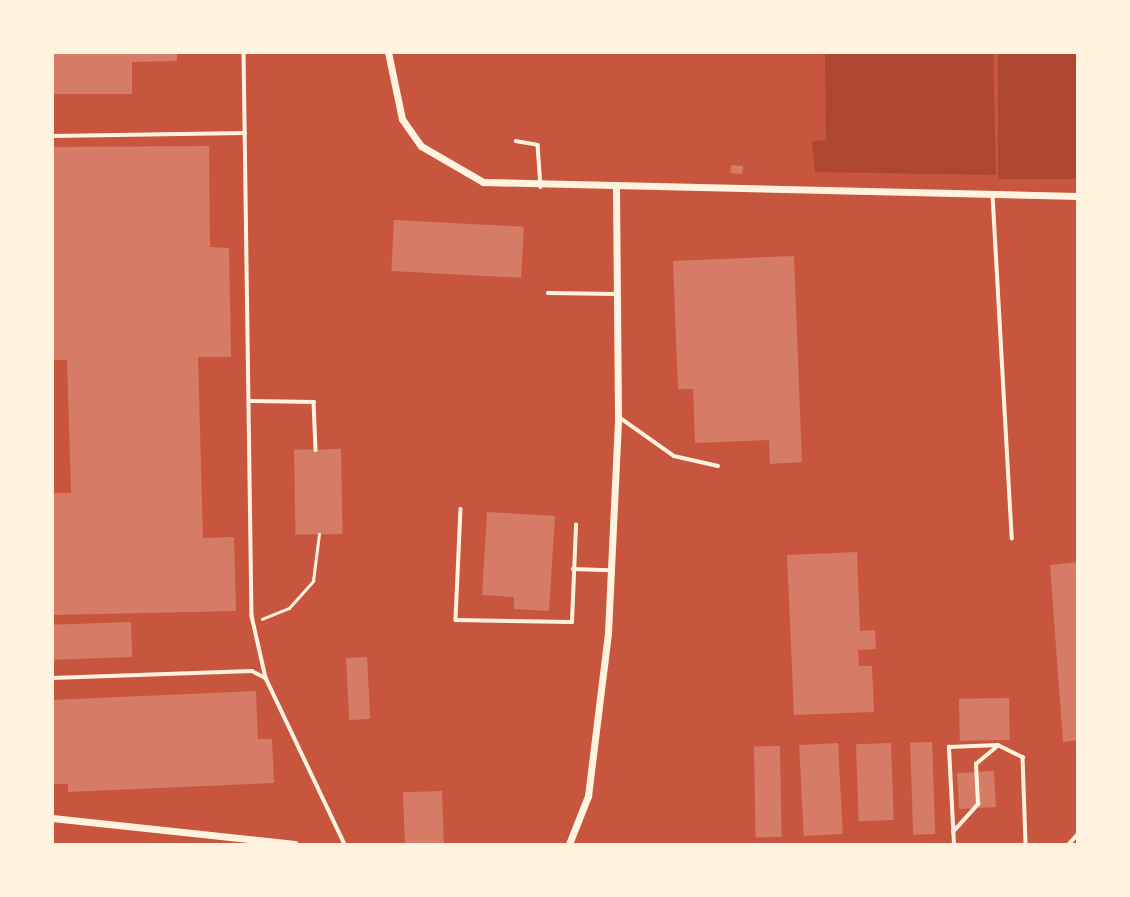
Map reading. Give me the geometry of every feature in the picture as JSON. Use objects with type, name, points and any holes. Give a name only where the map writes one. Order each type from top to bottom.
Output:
[{"type":"street","points":[[388,52],[402,119],[421,146],[483,182],[541,187],[1077,196]]},
{"type":"street","points":[[570,844],[595,756],[612,570],[618,417],[617,188]]},
{"type":"street","points":[[52,818],[295,845]]},
{"type":"lane","points":[[244,52],[253,624],[266,678],[345,845]]},
{"type":"lane","points":[[52,136],[245,133]]},
{"type":"lane","points":[[516,141],[538,145],[541,187]]},
{"type":"lane","points":[[993,194],[1012,538]]},
{"type":"lane","points":[[548,293],[616,294]]},
{"type":"lane","points":[[250,401],[314,402],[316,450]]},
{"type":"lane","points":[[618,417],[674,456],[718,466]]},
{"type":"lane","points":[[461,509],[456,620],[572,622],[576,525]]},
{"type":"lane","points":[[573,569],[612,570]]},
{"type":"lane","points":[[52,678],[252,671],[266,678]]},
{"type":"lane","points":[[953,832],[978,804],[976,764],[998,745]]},
{"type":"lane","points":[[954,845],[949,747],[998,745],[1023,757],[1026,845]]},
{"type":"lane","points":[[1069,845],[1077,834]]},
{"type":"path","points":[[253,624],[289,608],[313,581],[319,534]]},
{"type":"shaded area","points":[[825,53],[993,53],[996,175],[815,172],[812,141],[826,140]]},
{"type":"shaded area","points":[[998,53],[1077,53],[1077,179],[998,179]]},
{"type":"building","points":[[52,52],[177,52],[177,61],[132,62],[132,94],[52,94]]},
{"type":"building","points":[[209,146],[210,247],[229,248],[231,357],[198,357],[203,538],[234,537],[236,611],[52,615],[52,493],[71,493],[67,360],[52,360],[52,147]]},
{"type":"building","points":[[731,165],[743,166],[742,174],[730,173]]},
{"type":"building","points":[[394,220],[524,227],[521,278],[391,271]]},
{"type":"building","points":[[794,256],[802,462],[770,464],[769,440],[695,443],[693,389],[678,389],[673,261]]},
{"type":"building","points":[[341,449],[342,534],[295,535],[294,450]]},
{"type":"building","points":[[487,512],[555,516],[549,611],[514,609],[514,597],[482,595]]},
{"type":"building","points":[[857,552],[860,631],[875,630],[876,649],[858,650],[859,666],[872,666],[874,712],[794,715],[787,555]]},
{"type":"building","points":[[1078,562],[1078,740],[1063,742],[1050,565]]},
{"type":"building","points":[[131,622],[132,657],[53,660],[52,625]]},
{"type":"building","points":[[367,657],[370,719],[349,720],[346,658]]},
{"type":"building","points":[[256,691],[258,739],[272,739],[274,783],[68,792],[68,784],[52,784],[52,700]]},
{"type":"building","points":[[1009,698],[1010,740],[960,741],[959,699]]},
{"type":"building","points":[[932,742],[935,834],[913,835],[910,743]]},
{"type":"building","points":[[838,743],[843,834],[804,836],[799,745]]},
{"type":"building","points":[[891,743],[894,820],[859,821],[856,744]]},
{"type":"building","points":[[754,746],[780,746],[782,837],[756,837]]},
{"type":"building","points":[[994,771],[996,807],[959,809],[957,773]]},
{"type":"building","points":[[442,791],[444,844],[405,844],[403,792]]}]
